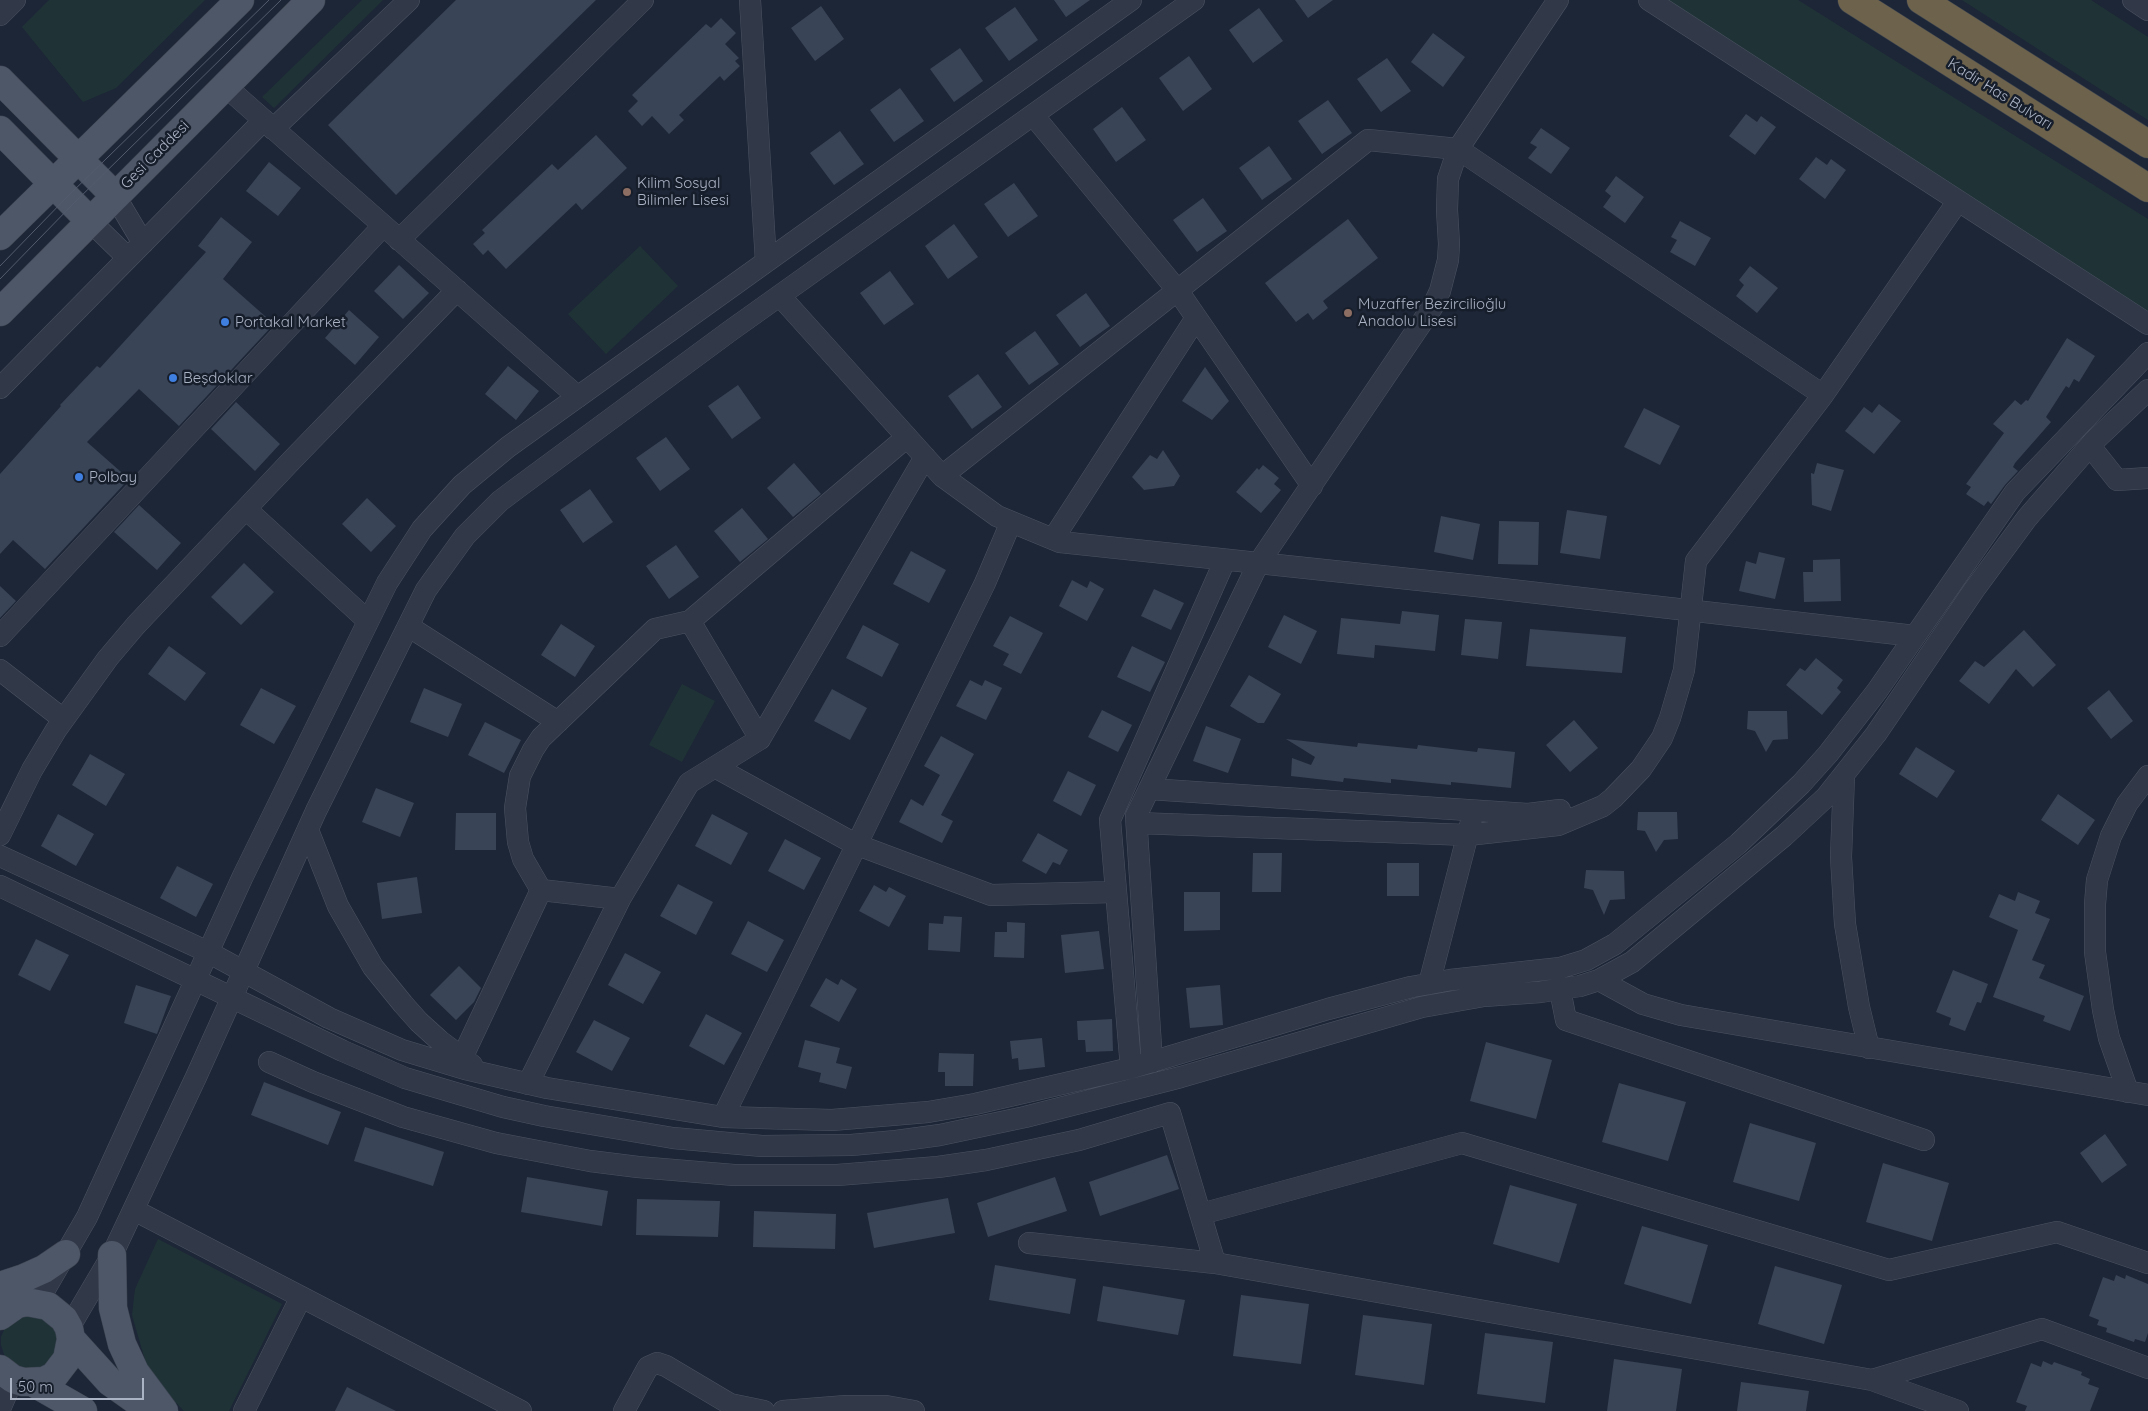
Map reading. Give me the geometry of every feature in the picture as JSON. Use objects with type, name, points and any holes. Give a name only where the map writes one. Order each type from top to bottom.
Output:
[{"type":"highway","name":"Kadir Has Bulvarı","points":[[1852,0],[2148,188]]},
{"type":"highway","points":[[1920,0],[2148,144]]},
{"type":"main road","points":[[0,236],[240,0]]},
{"type":"main road","name":"Gesi Caddesi","points":[[0,312],[224,85],[311,0]]},
{"type":"main road","points":[[0,80],[115,196]]},
{"type":"main road","points":[[0,130],[90,221]]},
{"type":"main road","points":[[66,1254],[44,1269],[24,1278],[11,1302],[56,1311],[70,1333],[110,1382],[151,1411]]},
{"type":"main road","points":[[112,1255],[113,1308],[120,1339],[135,1372],[164,1411]]},
{"type":"main road","points":[[16,1377],[44,1380],[62,1368],[67,1360],[70,1333]]},
{"type":"main road","points":[[16,1377],[83,1411]]},
{"type":"street","points":[[0,15],[15,0]]},
{"type":"street","points":[[0,388],[143,243],[269,125],[409,0]]},
{"type":"street","points":[[0,636],[391,233],[643,0]]},
{"type":"street","points":[[751,0],[766,262]]},
{"type":"street","points":[[11,1302],[66,1254],[87,1217],[247,868],[386,583],[403,555],[441,506],[484,465],[1131,0]]},
{"type":"street","points":[[70,1333],[134,1210],[308,830],[408,626],[438,571],[466,536],[500,501],[780,296],[1194,0]]},
{"type":"street","points":[[1152,1062],[1136,816],[1258,564],[1433,306],[1440,291],[1448,260],[1448,180],[1458,149],[1558,0]]},
{"type":"street","points":[[1649,0],[2148,324]]},
{"type":"street","points":[[224,85],[578,398]]},
{"type":"street","points":[[1034,115],[1178,291],[1312,486]]},
{"type":"street","points":[[942,476],[1368,140],[1458,149],[1823,396]]},
{"type":"street","points":[[115,196],[143,243]]},
{"type":"street","points":[[1149,789],[1528,814],[1561,810],[1586,801],[1613,781],[1642,747],[1651,732],[1672,667],[1696,561],[1823,396],[1958,200]]},
{"type":"street","points":[[90,221],[128,258]]},
{"type":"street","points":[[0,835],[32,770],[63,720],[108,658],[136,625],[456,290]]},
{"type":"street","points":[[780,296],[942,476],[997,516],[1053,539],[1076,545],[1485,587],[1915,636]]},
{"type":"street","points":[[1053,539],[1196,318]]},
{"type":"street","points":[[0,856],[208,952],[329,1018],[382,1042],[486,1074],[528,1084],[722,1117],[832,1120],[928,1112],[975,1104],[1130,1068],[1337,1007],[1429,984],[1560,968],[1586,960],[1615,944],[1738,844],[1780,805],[1828,754],[1853,723],[2015,492],[2148,353]]},
{"type":"street","points":[[0,886],[232,999],[405,1078],[454,1094],[544,1116],[718,1143],[762,1146],[852,1146],[940,1136],[1025,1117],[1165,1081],[1422,1007],[1484,996],[1560,990],[1599,980],[1648,952],[1791,830],[1844,776],[1876,734],[2000,553],[2027,518],[2090,446],[2148,390]]},
{"type":"street","points":[[541,890],[523,859],[515,824],[516,792],[520,776],[532,750],[558,722],[656,629],[690,621],[906,437]]},
{"type":"street","points":[[2090,446],[2118,480],[2148,478]]},
{"type":"street","points":[[528,1084],[620,899],[689,783],[760,739],[925,457]]},
{"type":"street","points":[[246,509],[368,621]]},
{"type":"street","points":[[722,1117],[985,583],[1011,522]]},
{"type":"street","points":[[1130,1068],[1110,820],[1225,560]]},
{"type":"street","points":[[1137,824],[1468,835],[1558,826],[1592,812],[1613,798],[1641,769],[1662,738],[1684,670],[1684,610]]},
{"type":"street","points":[[690,621],[760,739]]},
{"type":"street","points":[[408,626],[558,722]]},
{"type":"street","points":[[0,670],[63,720]]},
{"type":"street","points":[[716,767],[855,844],[991,895],[1116,892]]},
{"type":"street","points":[[1844,776],[1841,857],[1845,924],[1859,1007],[1870,1048]]},
{"type":"street","points":[[2138,1094],[2109,1038],[2095,952],[2095,904],[2097,880],[2110,836],[2127,804],[2148,776]]},
{"type":"street","points":[[1429,984],[1474,810]]},
{"type":"street","points":[[308,830],[338,906],[373,967],[414,1016],[462,1058],[486,1074]]},
{"type":"street","points":[[541,890],[620,899]]},
{"type":"street","points":[[462,1058],[541,890]]},
{"type":"street","points":[[1599,980],[1628,997],[1662,1010],[2138,1094]]},
{"type":"street","points":[[1560,990],[1566,1020],[1924,1140]]},
{"type":"street","points":[[269,1062],[313,1082],[385,1110],[449,1131],[496,1143],[590,1161],[734,1175],[836,1175],[888,1172],[967,1163],[1079,1140],[1170,1113]]},
{"type":"street","points":[[1165,1081],[1170,1113],[1215,1263]]},
{"type":"street","points":[[1201,1214],[1462,1143],[1889,1270],[2057,1232],[2148,1263]]},
{"type":"street","points":[[134,1210],[521,1411]]},
{"type":"street","points":[[1029,1243],[1215,1263],[1872,1380],[1958,1411]]},
{"type":"street","points":[[244,1411],[301,1297]]},
{"type":"street","points":[[1872,1380],[2042,1329],[2148,1368]]},
{"type":"street","points":[[624,1411],[648,1368],[657,1363],[666,1366],[730,1404],[764,1411]]},
{"type":"street","points":[[0,1409],[16,1377]]},
{"type":"street","points":[[783,1411],[854,1406],[886,1406],[914,1411]]},
{"type":"green space","points":[[49,0],[205,0],[116,88],[83,102],[22,27]]},
{"type":"green space","points":[[362,0],[383,0],[274,108],[262,97]]},
{"type":"green space","points":[[1667,0],[1798,0],[2148,219],[2148,316]]},
{"type":"green space","points":[[1962,0],[2091,0],[2148,37],[2148,120]]},
{"type":"green space","points":[[640,246],[678,286],[606,354],[568,314]]},
{"type":"green space","points":[[682,684],[715,701],[682,762],[649,745]]},
{"type":"green space","points":[[158,1239],[282,1304],[229,1411],[184,1411],[149,1374],[132,1315],[135,1289]]},
{"type":"green space","points":[[36,1313],[55,1325],[60,1347],[48,1367],[25,1372],[6,1360],[1,1345],[1,1337],[7,1323],[13,1318]]},
{"type":"building","points":[[456,0],[596,0],[396,195],[328,125]]},
{"type":"building","points":[[1054,0],[1090,0],[1066,17]]},
{"type":"building","points":[[1295,0],[1333,0],[1308,18]]},
{"type":"building","points":[[821,6],[844,39],[815,61],[791,28]]},
{"type":"building","points":[[1015,7],[1038,40],[1009,61],[985,28]]},
{"type":"building","points":[[1259,8],[1283,41],[1253,63],[1229,30]]},
{"type":"building","points":[[721,18],[736,33],[725,44],[739,58],[735,61],[740,66],[724,81],[720,76],[679,115],[684,120],[669,134],[652,116],[642,126],[628,111],[638,101],[632,95],[706,24],[711,28]]},
{"type":"building","points":[[1433,33],[1465,57],[1443,87],[1411,62]]},
{"type":"building","points":[[960,48],[983,81],[954,102],[930,69]]},
{"type":"building","points":[[1189,56],[1212,89],[1183,111],[1159,78]]},
{"type":"building","points":[[1387,58],[1411,91],[1381,112],[1357,79]]},
{"type":"building","points":[[900,88],[924,121],[894,142],[870,110]]},
{"type":"building","points":[[1328,100],[1352,133],[1322,154],[1298,121]]},
{"type":"building","points":[[1122,107],[1146,140],[1116,162],[1093,129]]},
{"type":"building","points":[[1746,114],[1757,122],[1761,116],[1776,127],[1755,155],[1729,136]]},
{"type":"building","points":[[1541,128],[1570,148],[1551,174],[1528,158],[1537,147],[1530,143]]},
{"type":"building","points":[[840,131],[864,164],[834,185],[810,153]]},
{"type":"building","points":[[596,135],[627,168],[582,210],[576,203],[506,269],[488,250],[483,255],[473,244],[485,233],[482,230],[552,164],[558,170]]},
{"type":"building","points":[[1269,146],[1292,179],[1262,200],[1239,168]]},
{"type":"building","points":[[1816,157],[1827,165],[1831,159],[1846,170],[1825,199],[1799,179]]},
{"type":"building","points":[[269,162],[301,188],[278,216],[246,191]]},
{"type":"building","points":[[1616,176],[1644,197],[1625,223],[1603,207],[1611,196],[1605,191]]},
{"type":"building","points":[[1014,183],[1038,216],[1008,237],[984,204]]},
{"type":"building","points":[[1203,198],[1227,231],[1197,252],[1173,220]]},
{"type":"building","points":[[221,217],[252,242],[223,279],[274,324],[179,426],[139,389],[87,442],[129,479],[45,569],[13,540],[0,554],[0,474],[60,405],[97,366],[100,368],[206,252],[198,246]]},
{"type":"building","points":[[1348,219],[1378,258],[1323,301],[1328,308],[1313,320],[1308,313],[1296,322],[1265,283]]},
{"type":"building","points":[[1680,221],[1711,238],[1695,266],[1670,252],[1677,240],[1671,237]]},
{"type":"building","points":[[954,224],[978,257],[948,279],[925,246]]},
{"type":"building","points":[[399,265],[429,293],[403,319],[374,291]]},
{"type":"building","points":[[1750,266],[1778,288],[1757,313],[1736,296],[1744,285],[1739,280]]},
{"type":"building","points":[[890,271],[914,304],[884,325],[860,293]]},
{"type":"building","points":[[1086,293],[1110,326],[1080,347],[1056,315]]},
{"type":"building","points":[[349,310],[379,337],[355,365],[325,338]]},
{"type":"building","points":[[1035,331],[1059,364],[1029,385],[1005,353]]},
{"type":"building","points":[[2067,338],[2095,356],[2079,382],[2074,379],[2069,388],[2066,386],[2046,417],[2051,422],[2015,463],[2013,467],[2018,471],[1991,504],[1988,501],[1984,506],[1966,494],[1971,487],[1966,484],[2004,433],[1993,424],[2015,400],[2021,405],[2026,400],[2028,401]]},
{"type":"building","points":[[508,366],[539,391],[516,420],[485,394]]},
{"type":"building","points":[[1205,367],[1229,401],[1212,420],[1182,401]]},
{"type":"building","points":[[978,374],[1002,407],[972,429],[948,396]]},
{"type":"building","points":[[738,385],[761,418],[732,439],[708,406]]},
{"type":"building","points":[[236,402],[280,444],[255,471],[211,429]]},
{"type":"building","points":[[1879,404],[1901,421],[1874,454],[1845,431],[1864,407],[1872,413]]},
{"type":"building","points":[[1644,408],[1680,426],[1660,465],[1624,447]]},
{"type":"building","points":[[666,437],[690,469],[660,491],[636,458]]},
{"type":"building","points":[[1163,450],[1180,476],[1174,486],[1144,490],[1132,477],[1150,455],[1157,459]]},
{"type":"building","points":[[794,463],[821,494],[793,517],[767,488]]},
{"type":"building","points":[[1817,463],[1844,470],[1831,511],[1812,505],[1811,473],[1814,474]]},
{"type":"building","points":[[1263,465],[1279,478],[1274,484],[1281,490],[1261,513],[1236,492],[1257,468],[1259,470]]},
{"type":"building","points":[[590,489],[613,522],[583,543],[560,510]]},
{"type":"building","points":[[367,498],[396,526],[371,552],[342,524]]},
{"type":"building","points":[[139,505],[181,543],[157,570],[114,532]]},
{"type":"building","points":[[742,508],[768,539],[740,562],[714,531]]},
{"type":"building","points":[[1567,510],[1607,516],[1600,559],[1560,553]]},
{"type":"building","points":[[1441,516],[1480,524],[1473,560],[1434,552]]},
{"type":"building","points":[[1499,521],[1539,522],[1538,565],[1498,564]]},
{"type":"building","points":[[676,545],[699,577],[669,599],[646,566]]},
{"type":"building","points":[[911,551],[946,570],[929,603],[893,584]]},
{"type":"building","points":[[1759,552],[1785,558],[1775,599],[1739,591],[1746,561],[1756,564]]},
{"type":"building","points":[[1840,559],[1841,601],[1804,602],[1803,572],[1813,572],[1813,560]]},
{"type":"building","points":[[244,563],[274,592],[241,625],[211,597]]},
{"type":"building","points":[[1072,580],[1087,588],[1090,581],[1104,589],[1087,621],[1059,606]]},
{"type":"building","points":[[0,586],[16,601],[0,618]]},
{"type":"building","points":[[1154,589],[1184,603],[1171,630],[1141,616]]},
{"type":"building","points":[[1402,611],[1439,615],[1435,651],[1375,645],[1374,658],[1337,654],[1341,618],[1400,624]]},
{"type":"building","points":[[1284,615],[1317,631],[1301,664],[1268,647]]},
{"type":"building","points":[[1010,616],[1043,633],[1021,674],[1003,665],[1009,654],[993,646]]},
{"type":"building","points":[[1465,619],[1502,622],[1498,659],[1461,655]]},
{"type":"building","points":[[561,624],[595,646],[575,677],[541,655]]},
{"type":"building","points":[[863,625],[899,644],[882,677],[846,658]]},
{"type":"building","points":[[1530,629],[1626,637],[1622,673],[1526,666]]},
{"type":"building","points":[[2024,630],[2056,665],[2033,687],[2016,669],[1989,704],[1959,681],[1975,661],[1984,667]]},
{"type":"building","points":[[169,646],[206,673],[185,701],[148,674]]},
{"type":"building","points":[[1132,646],[1165,662],[1150,692],[1117,677]]},
{"type":"building","points":[[1816,658],[1843,680],[1837,688],[1841,692],[1822,715],[1786,685],[1800,668],[1805,671]]},
{"type":"building","points":[[1249,675],[1281,694],[1264,723],[1258,723],[1230,706]]},
{"type":"building","points":[[970,680],[982,686],[985,680],[1002,688],[986,720],[956,706]]},
{"type":"building","points":[[261,688],[296,706],[274,744],[240,725]]},
{"type":"building","points":[[424,688],[462,704],[448,737],[410,722]]},
{"type":"building","points":[[832,689],[867,708],[850,740],[814,721]]},
{"type":"building","points":[[2109,690],[2133,721],[2111,739],[2087,708]]},
{"type":"building","points":[[1102,710],[1132,725],[1118,752],[1088,737]]},
{"type":"building","points":[[1748,711],[1787,711],[1788,739],[1773,740],[1766,752],[1755,731],[1747,729]]},
{"type":"building","points":[[1574,720],[1598,748],[1570,772],[1546,745]]},
{"type":"building","points":[[485,722],[521,740],[504,773],[468,755]]},
{"type":"building","points":[[1206,726],[1241,739],[1228,773],[1193,761]]},
{"type":"building","points":[[941,736],[974,754],[941,815],[953,821],[942,843],[899,822],[911,799],[923,806],[940,775],[924,766]]},
{"type":"building","points":[[1286,739],[1357,747],[1358,743],[1417,749],[1418,745],[1477,752],[1478,748],[1515,752],[1511,788],[1391,779],[1391,783],[1344,778],[1343,782],[1291,776],[1292,758],[1311,765],[1315,757]]},
{"type":"building","points":[[1916,747],[1955,771],[1937,798],[1899,774]]},
{"type":"building","points":[[90,754],[125,774],[106,806],[72,785]]},
{"type":"building","points":[[1068,771],[1096,785],[1081,816],[1053,801]]},
{"type":"building","points":[[376,788],[414,803],[400,837],[362,822]]},
{"type":"building","points":[[2058,794],[2095,820],[2078,845],[2041,820]]},
{"type":"building","points":[[1638,812],[1677,812],[1678,839],[1664,840],[1656,852],[1645,831],[1637,830]]},
{"type":"building","points":[[456,813],[496,813],[496,850],[455,850]]},
{"type":"building","points":[[58,814],[94,834],[76,866],[41,846]]},
{"type":"building","points":[[712,814],[748,833],[731,865],[695,846]]},
{"type":"building","points":[[1038,833],[1068,850],[1060,865],[1053,862],[1046,874],[1022,861]]},
{"type":"building","points":[[785,839],[821,858],[804,890],[768,871]]},
{"type":"building","points":[[1253,853],[1282,853],[1281,892],[1252,892]]},
{"type":"building","points":[[1387,863],[1419,863],[1419,896],[1387,896]]},
{"type":"building","points":[[177,866],[213,884],[196,917],[160,898]]},
{"type":"building","points":[[1586,870],[1624,871],[1625,899],[1610,900],[1604,915],[1593,890],[1584,888]]},
{"type":"building","points":[[417,877],[422,913],[382,919],[377,883]]},
{"type":"building","points":[[678,884],[713,902],[696,935],[660,916]]},
{"type":"building","points":[[874,885],[886,892],[889,887],[906,896],[889,927],[859,911]]},
{"type":"building","points":[[1184,892],[1220,892],[1220,930],[1184,931]]},
{"type":"building","points":[[2018,892],[2040,901],[2035,913],[2050,919],[2032,960],[2045,965],[2039,978],[2084,996],[2070,1031],[2043,1021],[2045,1016],[1993,997],[2018,930],[1989,917],[1999,894],[2015,901]]},
{"type":"building","points":[[944,916],[962,917],[960,952],[928,950],[929,923],[943,924]]},
{"type":"building","points":[[748,921],[784,940],[767,972],[731,954]]},
{"type":"building","points":[[1007,922],[1025,923],[1024,958],[994,957],[995,932],[1007,932]]},
{"type":"building","points":[[1099,931],[1104,969],[1065,973],[1061,935]]},
{"type":"building","points":[[36,939],[69,955],[50,991],[18,975]]},
{"type":"building","points":[[625,953],[661,972],[643,1004],[608,985]]},
{"type":"building","points":[[459,966],[481,988],[474,1002],[456,1020],[430,995]]},
{"type":"building","points":[[1953,970],[1988,984],[1981,1003],[1977,1002],[1965,1031],[1949,1025],[1951,1018],[1936,1012]]},
{"type":"building","points":[[826,978],[838,985],[841,979],[857,989],[839,1022],[810,1006]]},
{"type":"building","points":[[136,985],[171,996],[157,1034],[124,1023]]},
{"type":"building","points":[[1220,985],[1223,1025],[1190,1028],[1186,988]]},
{"type":"building","points":[[706,1014],[742,1033],[724,1065],[689,1046]]},
{"type":"building","points":[[1112,1019],[1113,1051],[1086,1052],[1085,1040],[1078,1040],[1077,1021]]},
{"type":"building","points":[[594,1020],[630,1038],[612,1071],[576,1052]]},
{"type":"building","points":[[1042,1038],[1045,1067],[1019,1070],[1018,1058],[1012,1059],[1010,1041]]},
{"type":"building","points":[[805,1040],[840,1048],[836,1063],[852,1067],[846,1089],[819,1082],[821,1073],[798,1067]]},
{"type":"building","points":[[1486,1042],[1552,1060],[1536,1119],[1470,1101]]},
{"type":"building","points":[[939,1053],[974,1054],[973,1086],[945,1086],[945,1072],[938,1072]]},
{"type":"building","points":[[264,1082],[341,1112],[328,1145],[251,1115]]},
{"type":"building","points":[[1619,1083],[1686,1102],[1668,1161],[1602,1142]]},
{"type":"building","points":[[1750,1123],[1816,1143],[1799,1201],[1733,1182]]},
{"type":"building","points":[[365,1127],[444,1152],[433,1186],[354,1161]]},
{"type":"building","points":[[2105,1134],[2127,1165],[2102,1183],[2080,1153]]},
{"type":"building","points":[[1167,1155],[1179,1189],[1100,1216],[1089,1182]]},
{"type":"building","points":[[1883,1163],[1949,1183],[1932,1241],[1866,1222]]},
{"type":"building","points":[[527,1177],[608,1191],[602,1226],[521,1212]]},
{"type":"building","points":[[1055,1177],[1067,1211],[988,1237],[977,1203]]},
{"type":"building","points":[[1510,1185],[1577,1204],[1559,1263],[1493,1244]]},
{"type":"building","points":[[948,1198],[955,1233],[874,1248],[867,1213]]},
{"type":"building","points":[[637,1199],[720,1201],[718,1237],[636,1235]]},
{"type":"building","points":[[754,1211],[836,1214],[835,1249],[753,1247]]},
{"type":"building","points":[[1642,1226],[1708,1245],[1691,1304],[1624,1284]]},
{"type":"building","points":[[995,1265],[1076,1279],[1070,1314],[989,1300]]},
{"type":"building","points":[[1775,1266],[1842,1285],[1824,1344],[1758,1324]]},
{"type":"building","points":[[2116,1275],[2125,1279],[2126,1275],[2148,1284],[2148,1333],[2145,1342],[2135,1339],[2134,1342],[2106,1332],[2107,1328],[2097,1325],[2099,1320],[2089,1316],[2103,1277],[2114,1281]]},
{"type":"building","points":[[1103,1286],[1185,1300],[1178,1335],[1097,1321]]},
{"type":"building","points":[[1241,1295],[1309,1304],[1301,1364],[1233,1356]]},
{"type":"building","points":[[1363,1315],[1432,1324],[1424,1385],[1355,1375]]},
{"type":"building","points":[[1485,1333],[1553,1342],[1545,1403],[1477,1394]]},
{"type":"building","points":[[1614,1359],[1682,1369],[1676,1411],[1607,1411]]},
{"type":"building","points":[[2043,1361],[2052,1365],[2054,1362],[2082,1372],[2081,1375],[2090,1379],[2088,1384],[2099,1388],[2090,1411],[2025,1411],[2027,1406],[2016,1402],[2031,1363],[2041,1367]]},
{"type":"building","points":[[1741,1382],[1809,1391],[1806,1411],[1737,1411]]},
{"type":"building","points":[[347,1387],[396,1411],[335,1411]]},
{"type":"tram line","points":[[0,266],[67,197],[269,0]]},
{"type":"tram line","points":[[0,279],[73,204],[281,0]]},
{"type":"place","name":"Kilim Sosyal Bilimler Lisesi","points":[[627,192]]},
{"type":"place","name":"Muzaffer Bezircilioğlu Anadolu Lisesi","points":[[1348,313]]},
{"type":"place","name":"Portakal Market","points":[[225,322]]},
{"type":"place","name":"Beşdoklar","points":[[173,378]]},
{"type":"place","name":"Polbay","points":[[79,477]]}]
